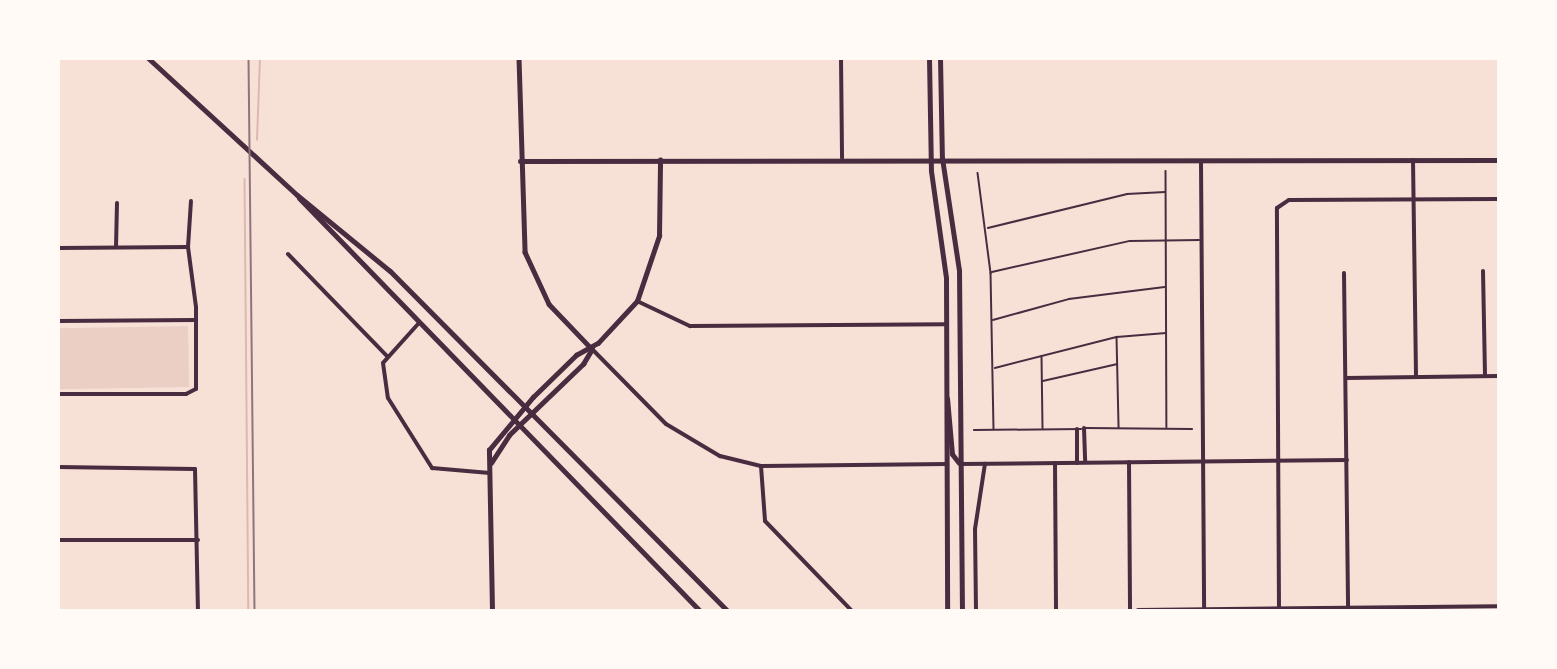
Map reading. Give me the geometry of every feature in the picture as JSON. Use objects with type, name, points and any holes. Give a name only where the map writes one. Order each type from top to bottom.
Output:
[{"type":"main road","points":[[148,58],[297,195],[390,272],[727,610]]},
{"type":"main road","points":[[929,58],[931,158],[945,259],[947,610]]},
{"type":"main road","points":[[940,58],[942,158],[958,260],[962,610]]},
{"type":"main road","points":[[297,195],[418,324],[699,610]]},
{"type":"main road","points":[[946,394],[952,410],[952,454],[960,464]]},
{"type":"street","points":[[519,58],[521,223],[530,266],[550,305],[679,434],[720,456],[761,466],[947,464]]},
{"type":"street","points":[[841,58],[842,158]]},
{"type":"street","points":[[520,161],[942,158],[1023,164],[1498,160]]},
{"type":"street","points":[[491,464],[518,427],[533,414],[637,301],[659,236],[660,160]]},
{"type":"street","points":[[1413,160],[1416,377]]},
{"type":"street","points":[[1201,162],[1204,610]]},
{"type":"street","points":[[1279,610],[1274,216],[1280,204],[1498,199]]},
{"type":"street","points":[[58,394],[186,394],[196,389],[196,320],[188,247],[191,201]]},
{"type":"street","points":[[116,247],[117,203]]},
{"type":"street","points":[[58,248],[188,247]]},
{"type":"street","points":[[288,254],[387,356]]},
{"type":"street","points":[[1483,271],[1485,376]]},
{"type":"street","points":[[1344,273],[1348,608]]},
{"type":"street","points":[[637,301],[690,326],[946,324]]},
{"type":"street","points":[[58,321],[196,320]]},
{"type":"street","points":[[418,324],[387,356],[382,369],[386,393],[432,468],[490,473]]},
{"type":"street","points":[[492,610],[490,473],[493,440],[576,355],[592,349]]},
{"type":"street","points":[[1346,378],[1498,376]]},
{"type":"street","points":[[1084,428],[1085,462]]},
{"type":"street","points":[[1077,429],[1077,462]]},
{"type":"street","points":[[960,464],[1347,460]]},
{"type":"street","points":[[1129,462],[1130,610]]},
{"type":"street","points":[[1055,463],[1056,610]]},
{"type":"street","points":[[976,610],[975,529],[985,464]]},
{"type":"street","points":[[58,467],[188,465],[197,479],[198,610]]},
{"type":"street","points":[[761,466],[765,521],[851,610]]},
{"type":"street","points":[[58,540],[198,540]]},
{"type":"street","points":[[1138,610],[1471,609],[1498,606]]},
{"type":"lane","points":[[1166,171],[1167,428]]},
{"type":"lane","points":[[978,172],[991,273],[994,429]]},
{"type":"lane","points":[[987,228],[1127,194],[1166,192]]},
{"type":"lane","points":[[991,273],[1092,248],[1165,240],[1201,240]]},
{"type":"lane","points":[[992,321],[1069,299],[1166,287]]},
{"type":"lane","points":[[994,368],[1117,337],[1167,333]]},
{"type":"lane","points":[[1117,337],[1119,428]]},
{"type":"lane","points":[[1041,355],[1043,428]]},
{"type":"lane","points":[[1043,381],[1117,364]]},
{"type":"lane","points":[[974,430],[1192,429]]},
{"type":"shaded area","points":[[188,326],[189,387],[60,389],[59,328]]},
{"type":"waterway","points":[[257,140],[260,58]]},
{"type":"waterway","points":[[245,179],[249,610]]},
{"type":"railway","points":[[249,58],[255,610]]}]
